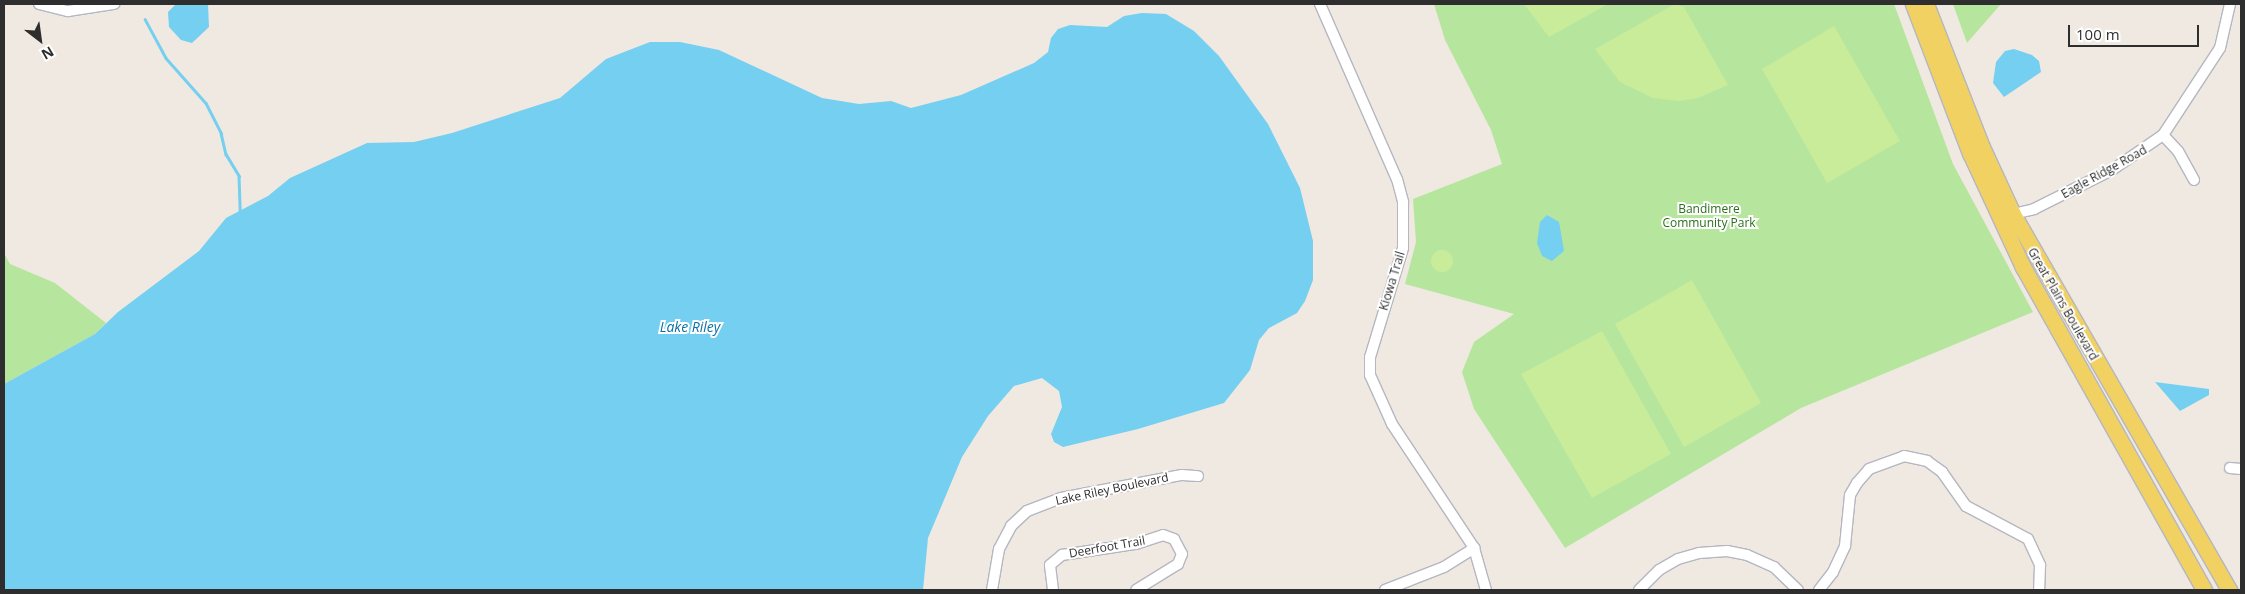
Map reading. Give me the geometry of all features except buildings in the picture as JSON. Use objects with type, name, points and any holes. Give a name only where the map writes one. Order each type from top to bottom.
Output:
[{"type":"main road","name":"Great Plains Boulevard","points":[[1913,4],[1970,153],[2015,252],[2204,590]]},
{"type":"main road","name":"Great Plains Boulevard","points":[[1926,4],[1982,147],[2013,214],[2229,590]]},
{"type":"street","points":[[39,4],[68,11],[114,4]]},
{"type":"street","name":"Kiowa Trail","points":[[1320,4],[1397,179],[1403,202],[1403,248],[1370,357],[1370,374],[1392,424],[1474,548],[1486,590]]},
{"type":"street","name":"Eagle Ridge Road","points":[[2013,214],[2034,209],[2112,170],[2163,135],[2220,48],[2230,4]]},
{"type":"street","points":[[2163,135],[2178,150],[2194,180]]},
{"type":"street","points":[[1819,590],[1833,572],[1845,546],[1850,495],[1857,483],[1869,469],[1904,456],[1926,461],[1942,472],[1966,506],[2028,539],[2040,565],[2038,590]]},
{"type":"street","points":[[2230,468],[2241,469]]},
{"type":"street","name":"Lake Riley Boulevard","points":[[992,590],[999,549],[1011,526],[1027,511],[1071,496],[1182,475],[1198,476]]},
{"type":"street","name":"Deerfoot Trail","points":[[1053,590],[1050,565],[1062,555],[1136,544],[1163,535],[1174,539],[1181,548],[1178,564],[1136,590]]},
{"type":"street","points":[[1385,590],[1444,567],[1474,548]]},
{"type":"street","points":[[1640,590],[1659,570],[1678,559],[1698,553],[1727,552],[1747,555],[1774,567],[1798,590]]},
{"type":"green space","name":"Bandimere Community Park","points":[[1434,4],[1894,4],[1953,164],[2033,312],[1801,408],[1565,548],[1474,409],[1462,372],[1474,342],[1514,314],[1405,284],[1416,242],[1413,199],[1502,164],[1491,130],[1445,40]]},
{"type":"green space","points":[[1524,4],[1608,4],[1549,37]]},
{"type":"green space","points":[[1675,4],[1684,7],[1728,85],[1698,98],[1679,101],[1653,98],[1620,82],[1595,49]]},
{"type":"green space","points":[[1953,4],[2001,4],[1967,43]]},
{"type":"green space","points":[[1834,26],[1900,141],[1827,183],[1762,69]]},
{"type":"green space","points":[[1442,250],[1450,253],[1453,261],[1450,269],[1442,272],[1434,269],[1431,261],[1434,253]]},
{"type":"green space","points":[[4,253],[10,264],[55,283],[106,323],[95,334],[4,384]]},
{"type":"green space","points":[[1692,280],[1761,403],[1684,447],[1615,324]]},
{"type":"green space","points":[[1602,331],[1671,454],[1592,498],[1521,374]]},
{"type":"water","points":[[176,4],[208,4],[209,27],[192,43],[181,40],[169,27],[168,12]]},
{"type":"water","name":"Lake Riley","points":[[1142,13],[1166,14],[1194,31],[1219,56],[1268,124],[1300,188],[1313,241],[1313,280],[1305,301],[1297,313],[1269,328],[1259,340],[1250,370],[1224,403],[1138,429],[1063,447],[1054,442],[1051,434],[1062,407],[1059,391],[1042,378],[1014,386],[988,416],[962,457],[928,538],[923,590],[4,590],[4,384],[95,334],[118,312],[199,251],[226,218],[268,196],[290,178],[367,143],[414,142],[452,133],[560,98],[606,59],[650,42],[680,42],[719,50],[822,98],[859,104],[891,101],[911,108],[961,95],[1034,63],[1048,52],[1051,38],[1058,29],[1070,25],[1107,27],[1124,16]]},
{"type":"water","points":[[2014,49],[2032,55],[2039,61],[2041,72],[2004,97],[1993,83],[1996,62],[2005,51]]},
{"type":"water","points":[[1547,215],[1559,222],[1564,251],[1552,261],[1542,256],[1537,243],[1540,222]]},
{"type":"water","points":[[2155,382],[2209,389],[2209,395],[2180,411]]},
{"type":"waterway","points":[[145,19],[166,58],[206,103],[221,133],[226,154],[239,176],[240,213]]}]
